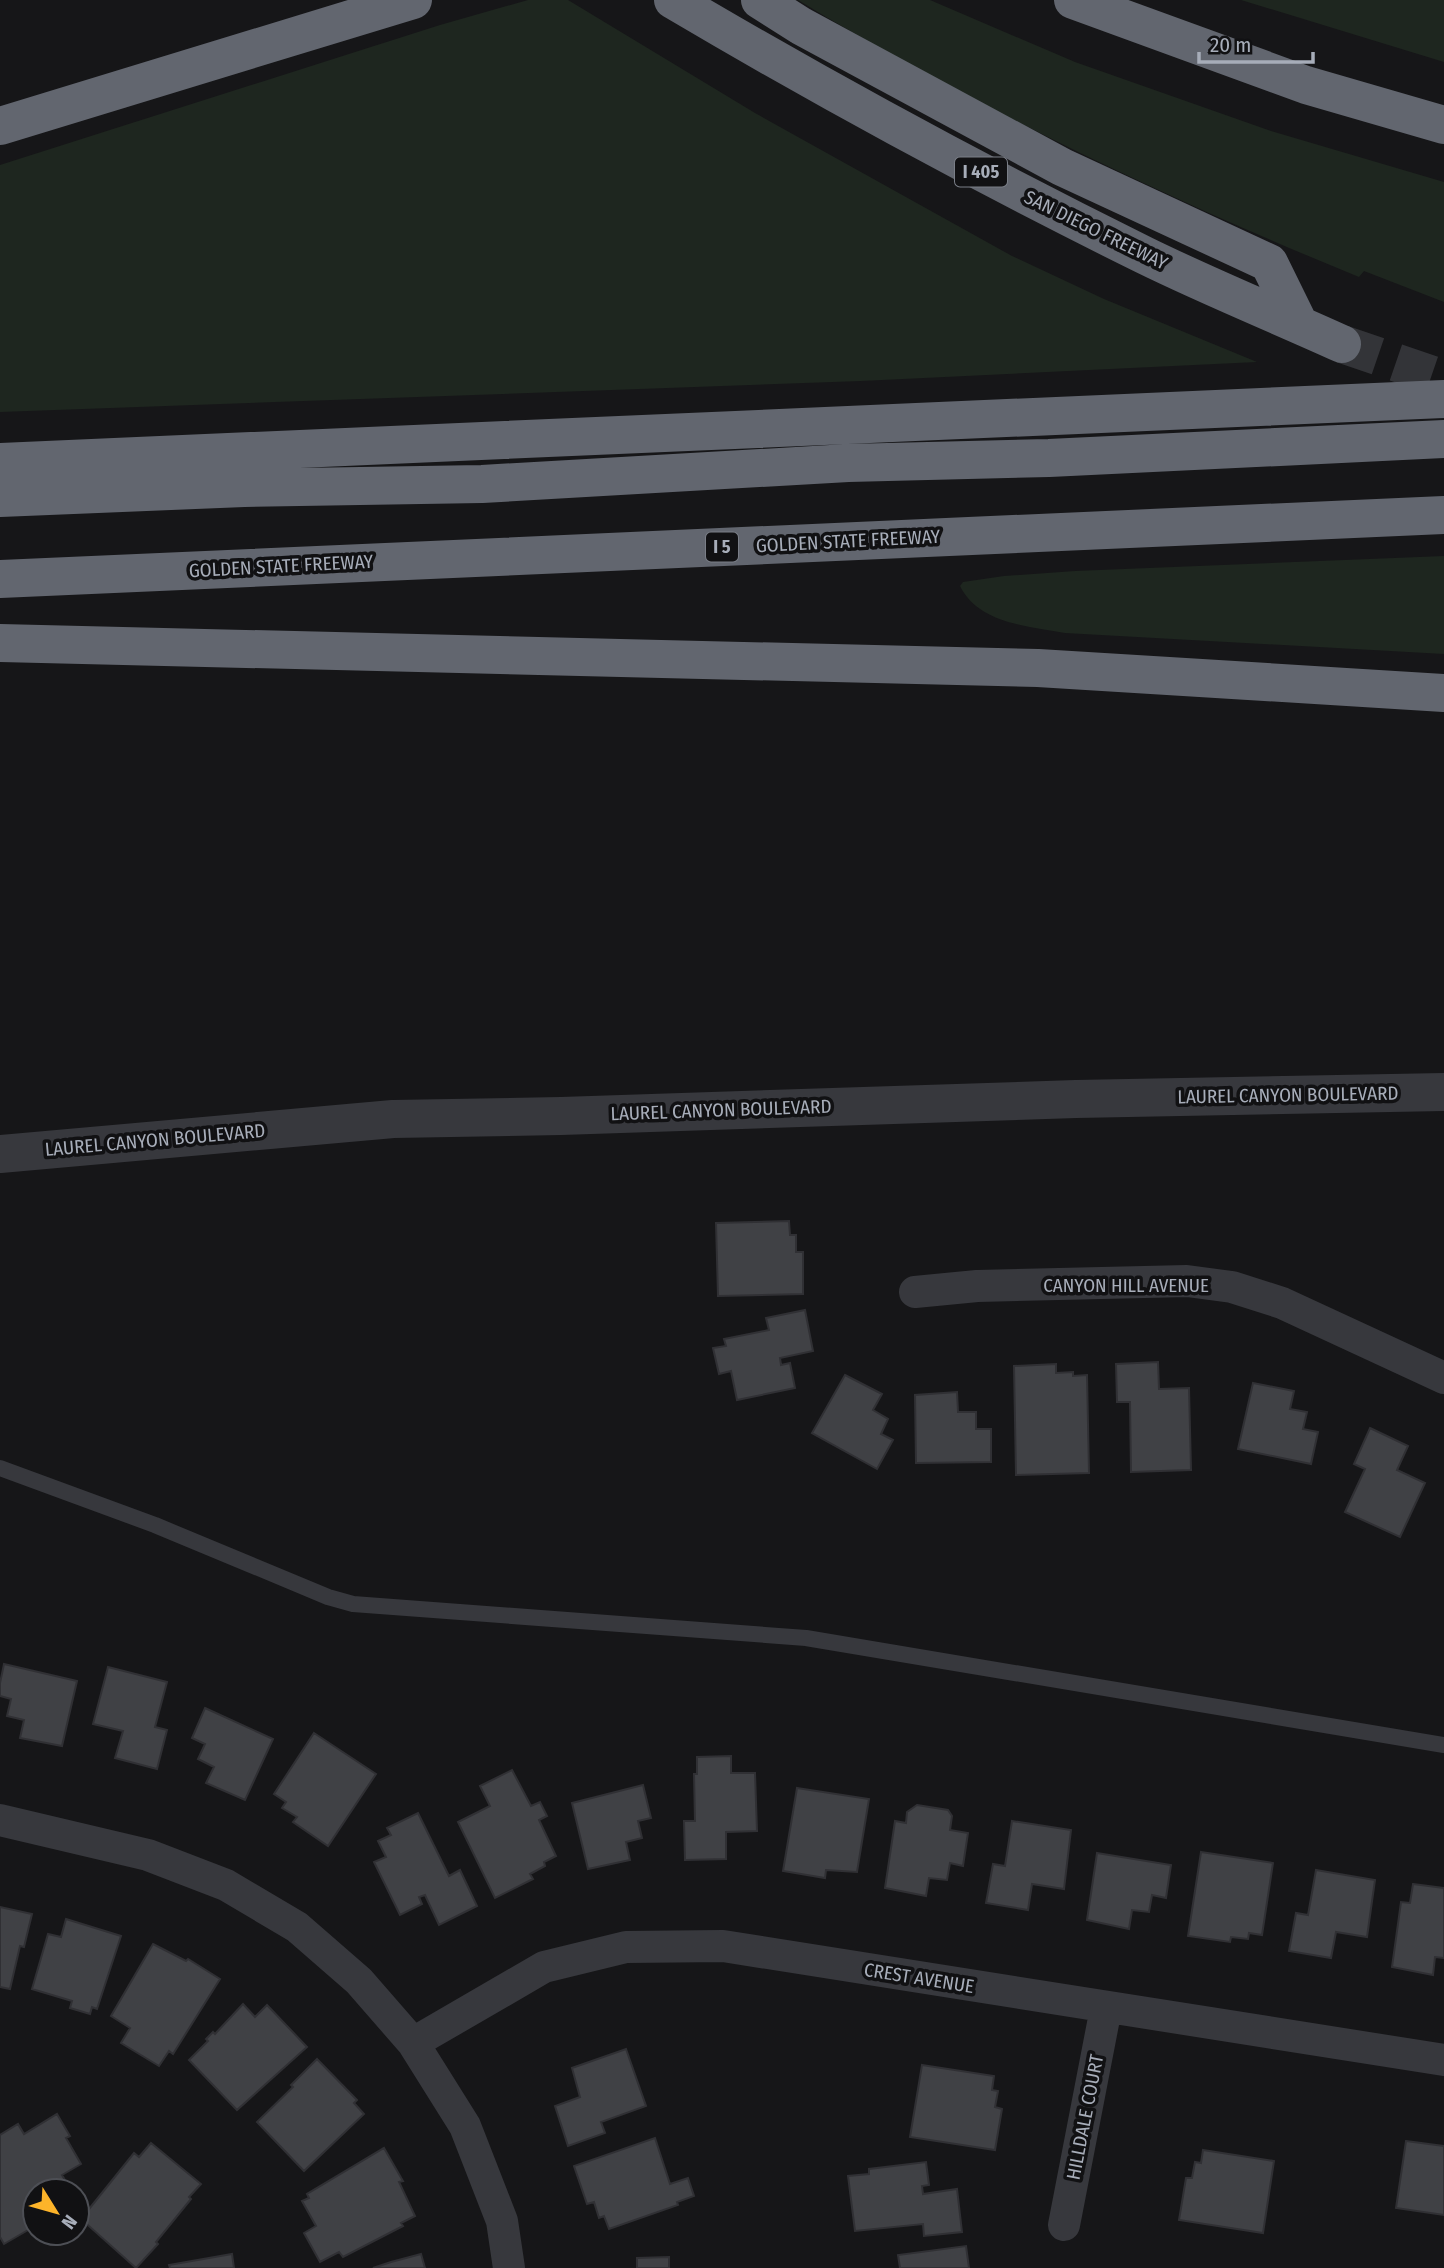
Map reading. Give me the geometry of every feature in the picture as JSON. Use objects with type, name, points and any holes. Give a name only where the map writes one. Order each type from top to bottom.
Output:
[{"type":"highway","points":[[0,126],[412,0]]},
{"type":"highway","name":"SAN DIEGO FREEWAY","points":[[673,0],[941,152],[1146,256],[1342,344]]},
{"type":"highway","points":[[760,0],[801,26],[1062,167],[1269,263],[1299,324]]},
{"type":"highway","points":[[1073,0],[1306,85],[1444,125]]},
{"type":"highway","points":[[0,462],[1444,399]]},
{"type":"highway","points":[[0,498],[244,488],[482,484],[848,463],[1049,458],[1444,439]]},
{"type":"highway","name":"GOLDEN STATE FREEWAY","points":[[0,579],[1444,515]]},
{"type":"highway","points":[[0,643],[1038,668],[1444,693]]},
{"type":"street","name":"LAUREL CANYON BOULEVARD","points":[[0,1154],[393,1119],[1076,1099],[1444,1092]]},
{"type":"street","name":"CANYON HILL AVENUE","points":[[915,1292],[977,1286],[1187,1281],[1231,1287],[1282,1303],[1444,1378]]},
{"type":"street","points":[[0,1820],[148,1855],[226,1885],[297,1927],[359,1981],[413,2043],[465,2126],[502,2221],[509,2268]]},
{"type":"street","name":"CREST AVENUE","points":[[413,2043],[544,1967],[626,1947],[723,1947],[1444,2060]]},
{"type":"street","name":"HILLDALE COURT","points":[[1064,2225],[1106,2008]]},
{"type":"lane","points":[[0,1468],[155,1525],[328,1597],[354,1604],[806,1638],[1444,1745]]},
{"type":"shaded area","points":[[528,0],[568,0],[755,113],[1012,256],[1104,299],[1257,362],[861,381],[0,412],[0,165],[440,25]]},
{"type":"shaded area","points":[[798,0],[930,0],[1075,62],[1271,131],[1444,182],[1444,302],[1364,271],[1359,277],[1144,183],[934,78]]},
{"type":"shaded area","points":[[1241,0],[1444,0],[1444,62]]},
{"type":"shaded area","points":[[1444,556],[1444,654],[1065,633],[1021,625],[992,616],[968,599],[960,586],[963,582],[1004,576],[1075,571]]},
{"type":"building","points":[[789,1221],[790,1235],[796,1235],[796,1252],[803,1252],[803,1294],[718,1296],[716,1223]]},
{"type":"building","points":[[805,1310],[813,1351],[780,1358],[781,1365],[790,1363],[795,1388],[737,1400],[731,1371],[719,1374],[713,1348],[726,1346],[724,1339],[769,1330],[766,1318]]},
{"type":"building","points":[[1158,1362],[1159,1389],[1189,1388],[1191,1470],[1131,1472],[1130,1402],[1117,1402],[1116,1364]]},
{"type":"building","points":[[1056,1364],[1056,1373],[1087,1375],[1089,1473],[1016,1475],[1014,1366]]},
{"type":"building","points":[[845,1375],[882,1394],[873,1410],[888,1419],[881,1434],[893,1440],[877,1469],[812,1433]]},
{"type":"building","points":[[1253,1383],[1294,1391],[1290,1409],[1307,1412],[1303,1429],[1318,1432],[1311,1464],[1238,1449]]},
{"type":"building","points":[[957,1392],[958,1412],[976,1412],[976,1429],[991,1429],[991,1462],[916,1463],[915,1395]]},
{"type":"building","points":[[1370,1428],[1408,1446],[1397,1470],[1425,1483],[1400,1537],[1345,1512],[1365,1469],[1354,1464]]},
{"type":"building","points":[[4,1664],[77,1681],[62,1746],[20,1738],[24,1720],[7,1716],[11,1699],[0,1696]]},
{"type":"building","points":[[108,1667],[167,1682],[155,1727],[167,1730],[157,1769],[115,1758],[123,1731],[93,1724]]},
{"type":"building","points":[[205,1708],[273,1739],[245,1800],[206,1783],[214,1767],[198,1759],[205,1744],[192,1738]]},
{"type":"building","points":[[314,1733],[376,1774],[328,1846],[293,1822],[297,1817],[282,1808],[286,1802],[274,1794]]},
{"type":"building","points":[[731,1756],[731,1773],[755,1773],[757,1831],[726,1832],[726,1859],[685,1860],[684,1821],[695,1821],[694,1774],[697,1774],[697,1757]]},
{"type":"building","points":[[512,1770],[531,1806],[540,1802],[547,1816],[539,1820],[556,1856],[530,1874],[533,1879],[495,1898],[458,1822],[490,1806],[480,1786]]},
{"type":"building","points":[[643,1785],[651,1818],[638,1821],[642,1838],[626,1842],[630,1860],[588,1869],[572,1803]]},
{"type":"building","points":[[797,1788],[869,1799],[857,1872],[826,1870],[825,1878],[783,1871]]},
{"type":"building","points":[[917,1805],[948,1810],[952,1816],[950,1830],[968,1833],[963,1866],[950,1863],[947,1880],[929,1878],[926,1896],[885,1888],[895,1821],[906,1823],[907,1812]]},
{"type":"building","points":[[418,1813],[449,1876],[460,1870],[477,1906],[439,1925],[425,1895],[419,1897],[422,1904],[400,1915],[374,1862],[386,1857],[378,1841],[391,1835],[387,1828]]},
{"type":"building","points":[[1012,1821],[1071,1830],[1064,1889],[1032,1884],[1028,1910],[986,1903],[993,1864],[1005,1866]]},
{"type":"building","points":[[1201,1852],[1273,1863],[1262,1935],[1249,1933],[1248,1939],[1231,1937],[1230,1942],[1188,1936]]},
{"type":"building","points":[[1097,1853],[1171,1865],[1166,1898],[1152,1895],[1149,1912],[1132,1910],[1129,1929],[1087,1920]]},
{"type":"building","points":[[1316,1870],[1375,1880],[1367,1937],[1336,1932],[1331,1958],[1289,1951],[1296,1913],[1308,1915]]},
{"type":"building","points":[[1413,1884],[1444,1888],[1444,1958],[1435,1957],[1433,1975],[1392,1967],[1401,1902],[1410,1903]]},
{"type":"building","points":[[0,1907],[32,1914],[24,1947],[20,1946],[10,1989],[0,1987]]},
{"type":"building","points":[[66,1919],[121,1936],[97,2009],[92,2007],[90,2014],[70,2008],[72,2001],[32,1989],[48,1934],[61,1937]]},
{"type":"building","points":[[153,1944],[186,1961],[188,1959],[220,1979],[173,2054],[169,2051],[159,2066],[121,2043],[130,2028],[111,2016]]},
{"type":"building","points":[[243,2004],[255,2017],[267,2005],[307,2047],[237,2110],[189,2060],[208,2041],[206,2039],[213,2032],[215,2034]]},
{"type":"building","points":[[626,2049],[646,2106],[601,2122],[605,2133],[568,2146],[555,2106],[580,2097],[572,2068]]},
{"type":"building","points":[[317,2059],[357,2100],[354,2103],[364,2114],[304,2171],[257,2122]]},
{"type":"building","points":[[922,2065],[994,2076],[992,2090],[998,2091],[995,2107],[1002,2109],[995,2150],[910,2137]]},
{"type":"building","points":[[57,2114],[70,2136],[66,2138],[81,2164],[62,2175],[63,2177],[21,2177],[21,2234],[4,2244],[0,2237],[0,2135],[18,2124],[24,2134]]},
{"type":"building","points":[[655,2138],[670,2184],[688,2178],[694,2196],[677,2202],[678,2205],[609,2229],[604,2216],[599,2218],[594,2202],[587,2204],[574,2166]]},
{"type":"building","points":[[1406,2141],[1444,2146],[1444,2215],[1396,2208]]},
{"type":"building","points":[[151,2143],[201,2184],[156,2242],[158,2244],[136,2268],[91,2228],[91,2207],[134,2153],[139,2157]]},
{"type":"building","points":[[384,2148],[403,2181],[399,2182],[415,2216],[401,2223],[403,2226],[343,2257],[339,2252],[320,2262],[304,2233],[316,2226],[302,2201],[309,2198],[307,2194]]},
{"type":"building","points":[[1203,2150],[1274,2161],[1263,2233],[1179,2220],[1186,2178],[1192,2178],[1195,2162],[1201,2163]]},
{"type":"building","points":[[926,2162],[929,2185],[922,2186],[923,2194],[957,2189],[962,2232],[924,2236],[923,2224],[855,2231],[848,2176],[869,2174],[869,2169]]},
{"type":"building","points":[[966,2246],[969,2268],[900,2268],[898,2255]]},
{"type":"building","points":[[232,2254],[234,2268],[170,2268],[169,2265]]},
{"type":"building","points":[[421,2254],[425,2268],[373,2268],[391,2262]]},
{"type":"building","points":[[669,2257],[669,2268],[637,2268],[637,2258]]},
{"type":"tunnel","points":[[1342,344],[1444,379]]}]
